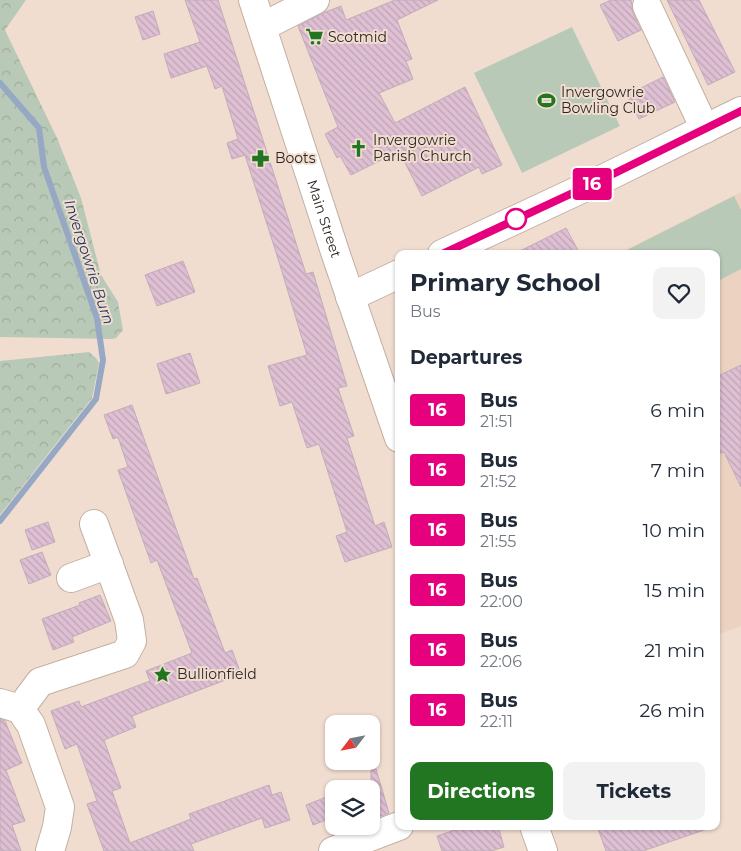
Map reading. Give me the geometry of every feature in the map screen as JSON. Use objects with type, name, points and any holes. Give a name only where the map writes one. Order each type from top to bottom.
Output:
[{"type":"street","name":"Main Street","points":[[253,0],[350,297],[395,426]]},
{"type":"street","points":[[262,27],[315,0]]},
{"type":"street","points":[[647,6],[704,129]]},
{"type":"street","points":[[451,250],[607,177],[741,111]]},
{"type":"street","points":[[350,297],[395,276]]},
{"type":"street","points":[[50,851],[60,807],[31,725],[10,706],[40,682],[125,654],[132,641],[129,620],[94,524]]},
{"type":"street","points":[[71,578],[109,564]]},
{"type":"street","points":[[333,851],[395,828]]},
{"type":"street","points":[[535,830],[542,851]]},
{"type":"shaded area","points":[[741,192],[741,626],[720,634],[720,250],[626,250]]},
{"type":"green space","points":[[0,0],[26,0],[5,30],[57,138],[81,198],[101,275],[118,302],[123,330],[116,338],[0,337]]},
{"type":"green space","name":"Invergowrie Bowling Club","points":[[572,27],[620,126],[522,173],[474,73]]},
{"type":"green space","points":[[734,196],[741,210],[741,269],[720,280],[720,250],[627,250]]},
{"type":"green space","points":[[89,352],[99,363],[92,398],[0,515],[0,361]]},
{"type":"building","points":[[185,0],[218,0],[306,274],[313,272],[347,386],[338,388],[354,436],[347,438],[375,526],[384,522],[392,547],[345,562],[336,536],[347,532],[319,444],[307,448],[292,402],[280,406],[268,366],[307,355],[245,155],[232,159],[227,143],[238,139],[222,86],[215,89],[207,66],[171,78],[164,54],[200,42]]},
{"type":"building","points":[[395,0],[438,0],[397,20],[412,59],[406,61],[413,79],[379,93],[395,123],[465,87],[502,165],[482,174],[479,167],[422,196],[399,151],[351,175],[340,156],[337,158],[325,134],[338,127],[298,26],[341,6],[346,20]]},
{"type":"building","points":[[611,0],[631,0],[633,13],[641,30],[618,41],[600,5]]},
{"type":"building","points":[[667,0],[699,0],[735,72],[708,85]]},
{"type":"building","points":[[153,11],[160,34],[143,40],[135,17]]},
{"type":"building","points":[[663,77],[675,102],[639,119],[627,95]]},
{"type":"building","points":[[566,228],[578,250],[522,250]]},
{"type":"building","points":[[183,261],[195,292],[157,306],[145,275]]},
{"type":"building","points":[[190,353],[200,383],[166,394],[157,364]]},
{"type":"building","points":[[741,365],[741,487],[724,452],[720,454],[720,375]]},
{"type":"building","points":[[132,405],[194,579],[197,578],[225,653],[232,650],[241,674],[132,716],[136,727],[104,740],[121,788],[112,791],[130,843],[191,819],[189,814],[269,785],[272,795],[281,792],[290,820],[265,828],[262,818],[191,844],[194,851],[104,851],[87,804],[97,801],[77,744],[65,749],[51,711],[79,701],[81,707],[150,681],[146,671],[192,653],[157,560],[151,563],[118,470],[128,467],[118,437],[113,439],[104,415]]},
{"type":"building","points":[[48,522],[55,542],[32,550],[25,530]]},
{"type":"building","points":[[42,552],[51,575],[29,584],[20,560]]},
{"type":"building","points":[[100,595],[111,621],[72,637],[74,642],[53,650],[42,619],[80,605],[79,603]]},
{"type":"building","points":[[0,719],[5,721],[22,763],[6,770],[25,821],[12,825],[21,851],[0,851]]},
{"type":"building","points":[[371,770],[376,770],[379,780],[371,780]]},
{"type":"building","points":[[380,783],[389,813],[380,816]]},
{"type":"building","points":[[325,798],[325,820],[313,825],[306,805]]},
{"type":"building","points":[[455,830],[499,830],[504,847],[491,851],[442,851],[437,836]]},
{"type":"building","points":[[598,830],[704,830],[643,851],[606,851]]},
{"type":"waterway","name":"Invergowrie Burn","points":[[0,83],[39,128],[44,167],[97,318],[103,360],[96,399],[0,521]]},
{"type":"bus line","name":"16","points":[[450,250],[607,177],[741,111]]},
{"type":"place","name":"Scotmid","points":[[314,37]]},
{"type":"place","name":"Invergowrie Bowling Club","points":[[547,100]]},
{"type":"place","name":"Invergowrie Parish Church","points":[[359,148]]},
{"type":"place","name":"Boots","points":[[261,158]]},
{"type":"place","name":"Bullionfield","points":[[163,674]]}]
